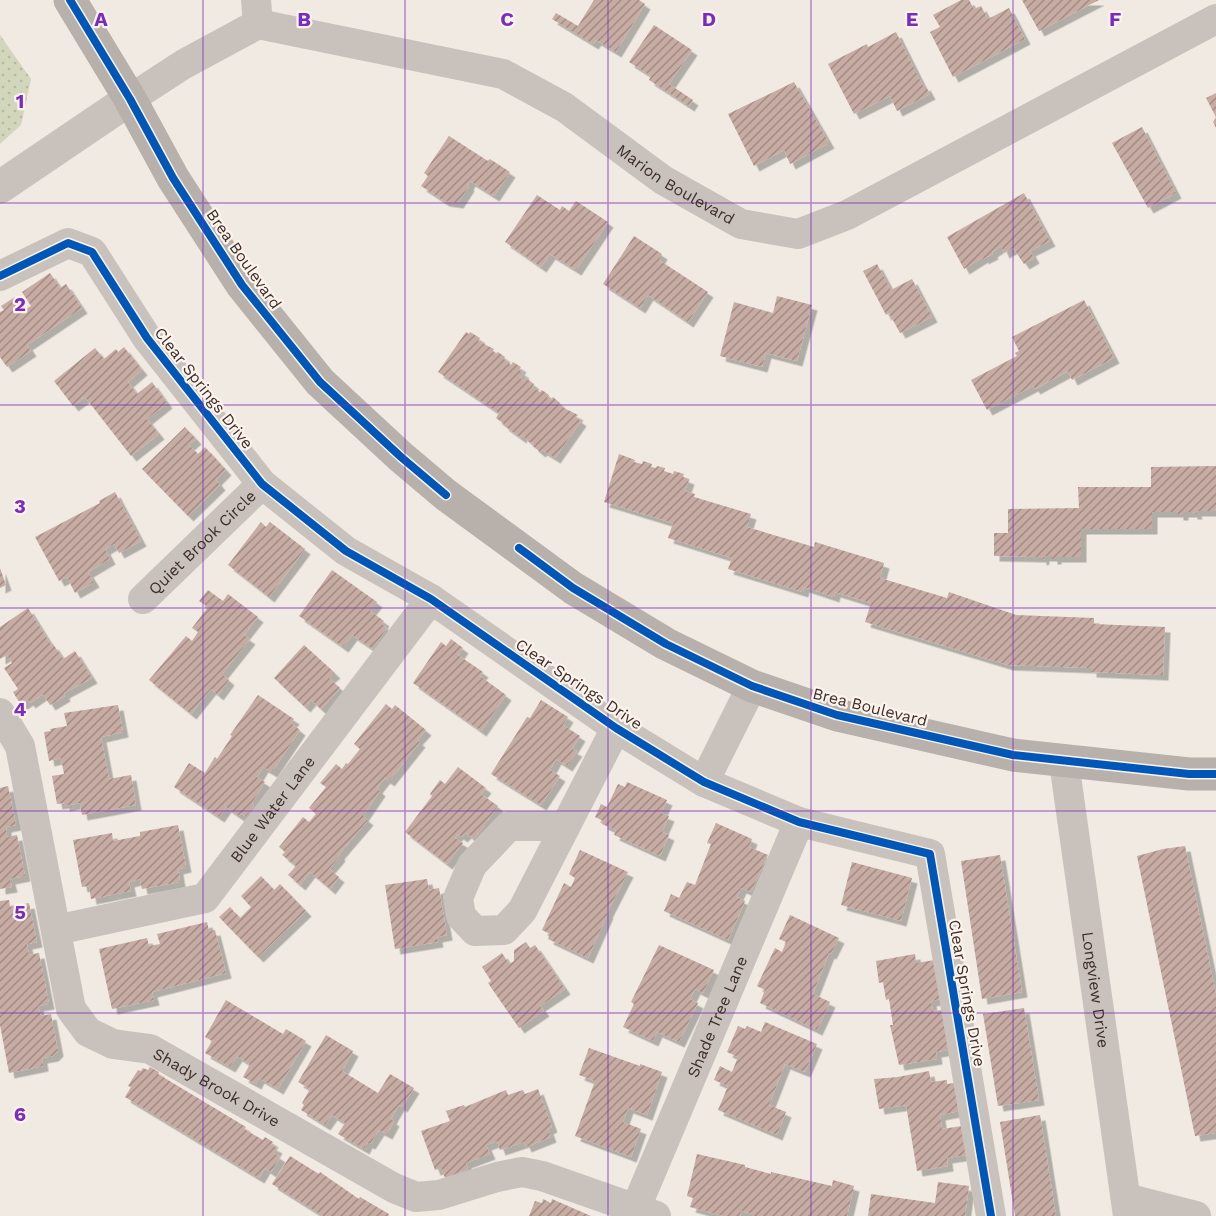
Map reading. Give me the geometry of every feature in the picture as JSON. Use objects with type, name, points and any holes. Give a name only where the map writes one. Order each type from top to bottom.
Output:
[{"type":"main road","name":"Brea Boulevard","points":[[70,0],[130,99],[173,178],[242,285],[320,382],[446,495],[573,588],[666,644],[752,686],[837,716],[1013,755],[1189,774],[1216,774]]},
{"type":"street","name":"Marion Boulevard","points":[[130,99],[257,12],[503,74],[564,107],[663,180],[741,224],[798,234],[847,215],[1216,19]]},
{"type":"street","points":[[0,187],[130,99]]},
{"type":"street","name":"Clear Springs Drive","points":[[0,276],[68,243],[92,252],[147,338],[262,484],[346,551],[431,598],[616,728],[704,782],[799,822],[930,854],[991,1216]]},
{"type":"street","name":"Quiet Brook Circle","points":[[143,599],[262,484]]},
{"type":"street","name":"Blue Water Lane","points":[[56,930],[205,898],[431,598]]},
{"type":"street","points":[[704,782],[752,686]]},
{"type":"street","name":"Shady Brook Drive","points":[[0,712],[20,746],[71,1009],[88,1032],[113,1044],[150,1049],[394,1188],[416,1197],[439,1195],[497,1177],[522,1172],[542,1176],[645,1213]]},
{"type":"street","points":[[566,826],[616,728]]},
{"type":"street","name":"Longview Drive","points":[[1064,762],[1127,1207]]},
{"type":"street","name":"Shade Tree Lane","points":[[645,1213],[799,822]]},
{"type":"street","points":[[1127,1207],[1196,1216]]},
{"type":"green space","points":[[0,35],[31,79],[21,125],[0,144]]},
{"type":"building","points":[[594,0],[639,0],[645,4],[616,52],[596,40],[593,44],[552,19],[556,13],[578,26]]},
{"type":"building","points":[[961,0],[969,0],[974,9],[981,6],[988,19],[1009,8],[1025,39],[953,77],[930,32],[940,27],[933,15]]},
{"type":"building","points":[[1022,0],[1099,0],[1039,31]]},
{"type":"building","points":[[654,25],[692,50],[669,84],[693,100],[689,106],[649,80],[651,76],[629,62]]},
{"type":"building","points":[[896,32],[923,86],[925,85],[930,94],[897,111],[890,96],[854,114],[828,64]]},
{"type":"building","points":[[794,82],[829,143],[790,164],[784,150],[754,166],[728,114]]},
{"type":"building","points":[[1216,93],[1216,117],[1206,98]]},
{"type":"building","points":[[1142,127],[1176,193],[1148,208],[1112,143]]},
{"type":"building","points":[[449,136],[510,172],[494,196],[470,181],[458,203],[444,201],[421,186],[428,176],[424,173]]},
{"type":"building","points":[[1024,193],[1050,241],[1030,251],[1034,258],[1024,264],[1013,248],[1004,253],[1001,246],[992,252],[993,254],[983,259],[983,257],[964,269],[947,237]]},
{"type":"building","points":[[537,195],[560,210],[562,206],[569,211],[576,201],[608,222],[576,270],[550,254],[541,267],[505,242]]},
{"type":"building","points":[[634,236],[662,254],[659,260],[708,292],[688,322],[648,295],[640,308],[603,284]]},
{"type":"building","points":[[877,264],[891,290],[912,279],[932,317],[900,333],[889,313],[886,315],[863,271]]},
{"type":"building","points":[[50,273],[60,288],[66,284],[82,308],[27,345],[31,351],[7,367],[0,357],[0,312],[4,310],[1,306],[15,297],[24,310],[31,306],[22,292]]},
{"type":"building","points":[[777,296],[812,305],[797,361],[766,353],[762,367],[720,356],[734,302],[773,313]]},
{"type":"building","points":[[1084,300],[1114,358],[1072,380],[1068,371],[1035,389],[1033,386],[987,410],[971,380],[1017,356],[1015,353],[1019,351],[1012,337]]},
{"type":"building","points":[[466,332],[480,338],[478,341],[494,349],[496,354],[498,352],[505,357],[504,359],[511,365],[513,362],[521,367],[519,370],[524,373],[520,378],[524,381],[526,378],[534,384],[532,387],[540,392],[542,390],[549,395],[547,398],[551,400],[553,397],[560,403],[558,405],[578,415],[576,417],[581,421],[555,458],[542,450],[540,452],[522,435],[521,438],[503,425],[496,418],[499,413],[438,372]]},
{"type":"building","points":[[124,347],[142,370],[128,382],[137,394],[152,382],[167,403],[147,419],[159,434],[131,456],[85,397],[73,406],[54,381],[95,348],[104,359],[116,349],[118,352]]},
{"type":"building","points":[[185,427],[196,439],[189,445],[198,454],[205,447],[226,470],[216,480],[220,485],[188,516],[142,469]]},
{"type":"building","points":[[619,454],[635,460],[634,462],[642,464],[643,461],[652,464],[651,467],[665,468],[664,471],[673,474],[674,471],[684,474],[683,477],[689,479],[685,491],[695,494],[694,497],[751,514],[747,527],[814,547],[815,542],[884,563],[880,578],[947,598],[949,592],[1016,615],[1094,618],[1094,624],[1165,627],[1163,675],[1091,672],[1091,668],[1008,665],[865,622],[871,603],[835,592],[834,597],[804,587],[803,592],[728,569],[732,558],[668,538],[673,523],[604,502]]},
{"type":"building","points":[[1216,466],[1216,511],[1196,511],[1197,514],[1183,512],[1183,515],[1178,515],[1178,512],[1152,512],[1152,529],[1081,529],[1081,557],[1052,559],[1052,556],[1044,556],[1041,560],[1041,557],[994,556],[994,533],[1008,533],[1008,509],[1079,508],[1078,487],[1151,487],[1151,467]]},
{"type":"building","points":[[115,492],[141,541],[119,553],[114,544],[105,549],[110,559],[88,572],[94,582],[75,593],[67,577],[59,581],[35,537],[100,503],[99,501]]},
{"type":"building","points":[[261,522],[266,527],[270,522],[305,549],[269,597],[228,565]]},
{"type":"building","points":[[0,568],[6,585],[0,588]]},
{"type":"building","points":[[332,570],[377,602],[370,611],[384,621],[382,624],[387,628],[373,649],[352,635],[343,647],[299,616]]},
{"type":"building","points":[[208,590],[223,601],[228,594],[258,617],[244,635],[250,639],[222,674],[229,680],[218,695],[211,689],[191,714],[149,680],[186,636],[192,641],[198,632],[192,628],[208,607],[199,601]]},
{"type":"building","points":[[28,608],[51,645],[53,644],[63,659],[75,651],[92,678],[64,693],[65,696],[50,705],[43,694],[30,703],[28,700],[21,705],[13,692],[18,689],[4,668],[12,663],[7,655],[0,659],[0,627]]},
{"type":"building","points":[[451,639],[463,648],[458,655],[483,672],[480,676],[506,695],[481,731],[413,683],[441,642],[446,646]]},
{"type":"building","points":[[304,645],[335,673],[329,678],[340,688],[321,709],[311,700],[305,707],[274,678]]},
{"type":"building","points":[[258,695],[294,719],[291,723],[300,730],[272,772],[263,767],[257,777],[265,782],[246,817],[241,813],[239,816],[226,807],[219,817],[174,787],[189,763],[205,773],[215,757],[217,759],[232,736],[230,735]]},
{"type":"building","points":[[541,700],[568,717],[563,725],[580,736],[572,749],[577,751],[567,766],[556,759],[550,770],[560,776],[541,805],[491,774],[527,717],[530,718]]},
{"type":"building","points":[[386,704],[392,709],[395,705],[426,730],[417,740],[420,742],[389,781],[385,778],[377,788],[380,791],[363,816],[368,820],[329,869],[339,877],[330,889],[310,872],[300,885],[288,875],[296,866],[282,855],[285,852],[279,847],[303,817],[309,822],[316,814],[309,808],[326,787],[320,783],[336,764],[342,769],[346,763],[348,764],[360,749],[354,744]]},
{"type":"building","points":[[118,705],[123,732],[101,737],[109,779],[131,775],[136,805],[82,815],[80,803],[64,806],[64,803],[57,804],[52,776],[64,774],[61,758],[49,761],[44,732],[67,726],[64,713]]},
{"type":"building","points":[[458,767],[486,788],[481,794],[498,806],[474,839],[466,833],[462,837],[458,834],[455,838],[463,843],[447,864],[405,832],[432,796],[430,794],[440,780],[445,784]]},
{"type":"building","points":[[627,782],[667,800],[661,813],[669,816],[662,832],[669,835],[660,856],[614,835],[616,830],[602,824],[603,821],[595,817],[601,804],[607,807],[618,784],[625,787]]},
{"type":"building","points":[[8,786],[16,825],[6,827],[7,837],[17,835],[25,876],[10,879],[12,887],[0,889],[0,788]]},
{"type":"building","points":[[716,823],[752,839],[749,847],[768,855],[751,892],[741,888],[737,897],[745,901],[728,940],[664,911],[671,894],[679,898],[687,882],[695,885],[711,844],[707,843]]},
{"type":"building","points":[[178,825],[186,867],[178,869],[180,882],[142,889],[140,879],[129,882],[131,891],[91,899],[89,886],[82,887],[73,840],[112,833],[113,841],[140,836],[140,832]]},
{"type":"building","points":[[1185,846],[1216,994],[1216,1133],[1195,1136],[1137,856]]},
{"type":"building","points":[[580,850],[628,872],[588,958],[548,939],[550,934],[542,930],[564,883],[571,887],[575,878],[569,874]]},
{"type":"building","points":[[1000,855],[1022,992],[982,999],[961,861]]},
{"type":"building","points":[[852,862],[912,878],[901,921],[841,905]]},
{"type":"building","points":[[261,876],[274,890],[280,884],[306,911],[258,957],[219,917],[230,907],[240,918],[251,907],[241,896]]},
{"type":"building","points":[[427,879],[429,890],[439,888],[447,935],[437,937],[438,942],[395,949],[385,885]]},
{"type":"building","points":[[9,900],[10,907],[29,903],[37,942],[27,944],[29,955],[39,953],[49,1004],[38,1006],[41,1016],[51,1014],[58,1051],[53,1056],[42,1058],[43,1066],[9,1073],[0,1025],[0,901]]},
{"type":"building","points":[[790,915],[839,938],[831,954],[829,953],[813,994],[830,1002],[817,1030],[760,1003],[765,990],[757,986],[775,948],[782,952],[786,942],[779,939]]},
{"type":"building","points":[[207,922],[209,931],[215,930],[226,973],[152,992],[154,1000],[112,1009],[99,949],[147,938],[149,946],[160,944],[157,934]]},
{"type":"building","points":[[526,942],[530,948],[535,945],[565,989],[540,1006],[544,1011],[519,1028],[488,983],[491,981],[482,967],[502,953],[509,964],[514,961],[514,950]]},
{"type":"building","points":[[659,945],[714,970],[703,993],[695,989],[690,999],[698,1003],[679,1042],[657,1032],[653,1041],[623,1027],[634,1004],[631,1002]]},
{"type":"building","points":[[915,954],[916,963],[935,960],[942,999],[931,1001],[933,1011],[943,1010],[949,1050],[936,1052],[937,1059],[899,1065],[890,1025],[893,1025],[889,999],[886,1000],[883,982],[879,983],[876,961]]},
{"type":"building","points":[[226,1000],[283,1034],[286,1029],[306,1041],[278,1089],[259,1078],[256,1084],[243,1077],[250,1064],[237,1056],[230,1067],[205,1053],[212,1041],[205,1037]]},
{"type":"building","points":[[1024,1008],[1039,1100],[998,1106],[983,1014]]},
{"type":"building","points":[[765,1022],[817,1044],[805,1072],[785,1064],[769,1105],[786,1112],[777,1135],[718,1110],[728,1086],[714,1080],[720,1066],[732,1072],[738,1057],[727,1052],[738,1026],[745,1029],[747,1026],[761,1032]]},
{"type":"building","points":[[326,1035],[353,1051],[342,1071],[378,1093],[390,1074],[414,1088],[402,1107],[399,1105],[391,1119],[394,1121],[387,1134],[379,1130],[364,1149],[338,1134],[345,1123],[332,1115],[325,1125],[301,1110],[304,1105],[302,1103],[310,1089],[298,1082]]},
{"type":"building","points":[[589,1048],[662,1072],[647,1115],[628,1108],[623,1122],[641,1129],[631,1157],[575,1136],[595,1081],[579,1075]]},
{"type":"building","points":[[150,1067],[246,1127],[244,1129],[263,1140],[265,1137],[273,1142],[271,1145],[277,1148],[274,1153],[280,1157],[271,1172],[265,1168],[259,1178],[125,1097],[131,1087],[128,1086],[138,1070],[141,1071],[143,1068],[148,1070]]},
{"type":"building","points":[[929,1071],[931,1082],[947,1080],[947,1084],[954,1083],[960,1111],[940,1115],[942,1129],[962,1126],[967,1155],[947,1158],[948,1166],[917,1171],[906,1105],[879,1109],[874,1079]]},
{"type":"building","points":[[538,1089],[552,1127],[548,1129],[551,1137],[526,1147],[524,1142],[500,1150],[497,1141],[486,1145],[490,1154],[466,1163],[468,1169],[445,1178],[441,1168],[435,1170],[421,1131],[450,1121],[446,1111],[464,1105],[465,1107],[506,1090],[508,1095],[523,1090],[525,1094]]},
{"type":"building","points":[[1040,1115],[1056,1216],[1015,1216],[1000,1122]]},
{"type":"building","points":[[697,1154],[745,1165],[745,1167],[771,1174],[771,1172],[832,1186],[833,1180],[854,1186],[847,1216],[752,1216],[752,1214],[741,1211],[740,1216],[723,1216],[690,1207],[693,1198],[687,1196]]},
{"type":"building","points":[[290,1156],[319,1174],[320,1172],[359,1199],[360,1197],[389,1214],[388,1216],[323,1216],[272,1184]]},
{"type":"building","points":[[938,1182],[969,1186],[965,1216],[868,1216],[871,1194],[935,1203]]},
{"type":"building","points":[[543,1199],[551,1203],[552,1199],[591,1216],[529,1216],[535,1201],[542,1203]]},
{"type":"cycle path","points":[[70,0],[130,99],[173,178],[242,285],[320,382],[446,495]]},
{"type":"cycle path","points":[[0,276],[68,243],[92,252],[147,338],[262,484],[346,551],[431,599],[616,728],[704,782],[799,822],[930,854],[991,1216]]},
{"type":"cycle path","points":[[519,548],[573,588],[666,644],[752,686],[837,715],[1013,755],[1189,774],[1216,774]]}]
